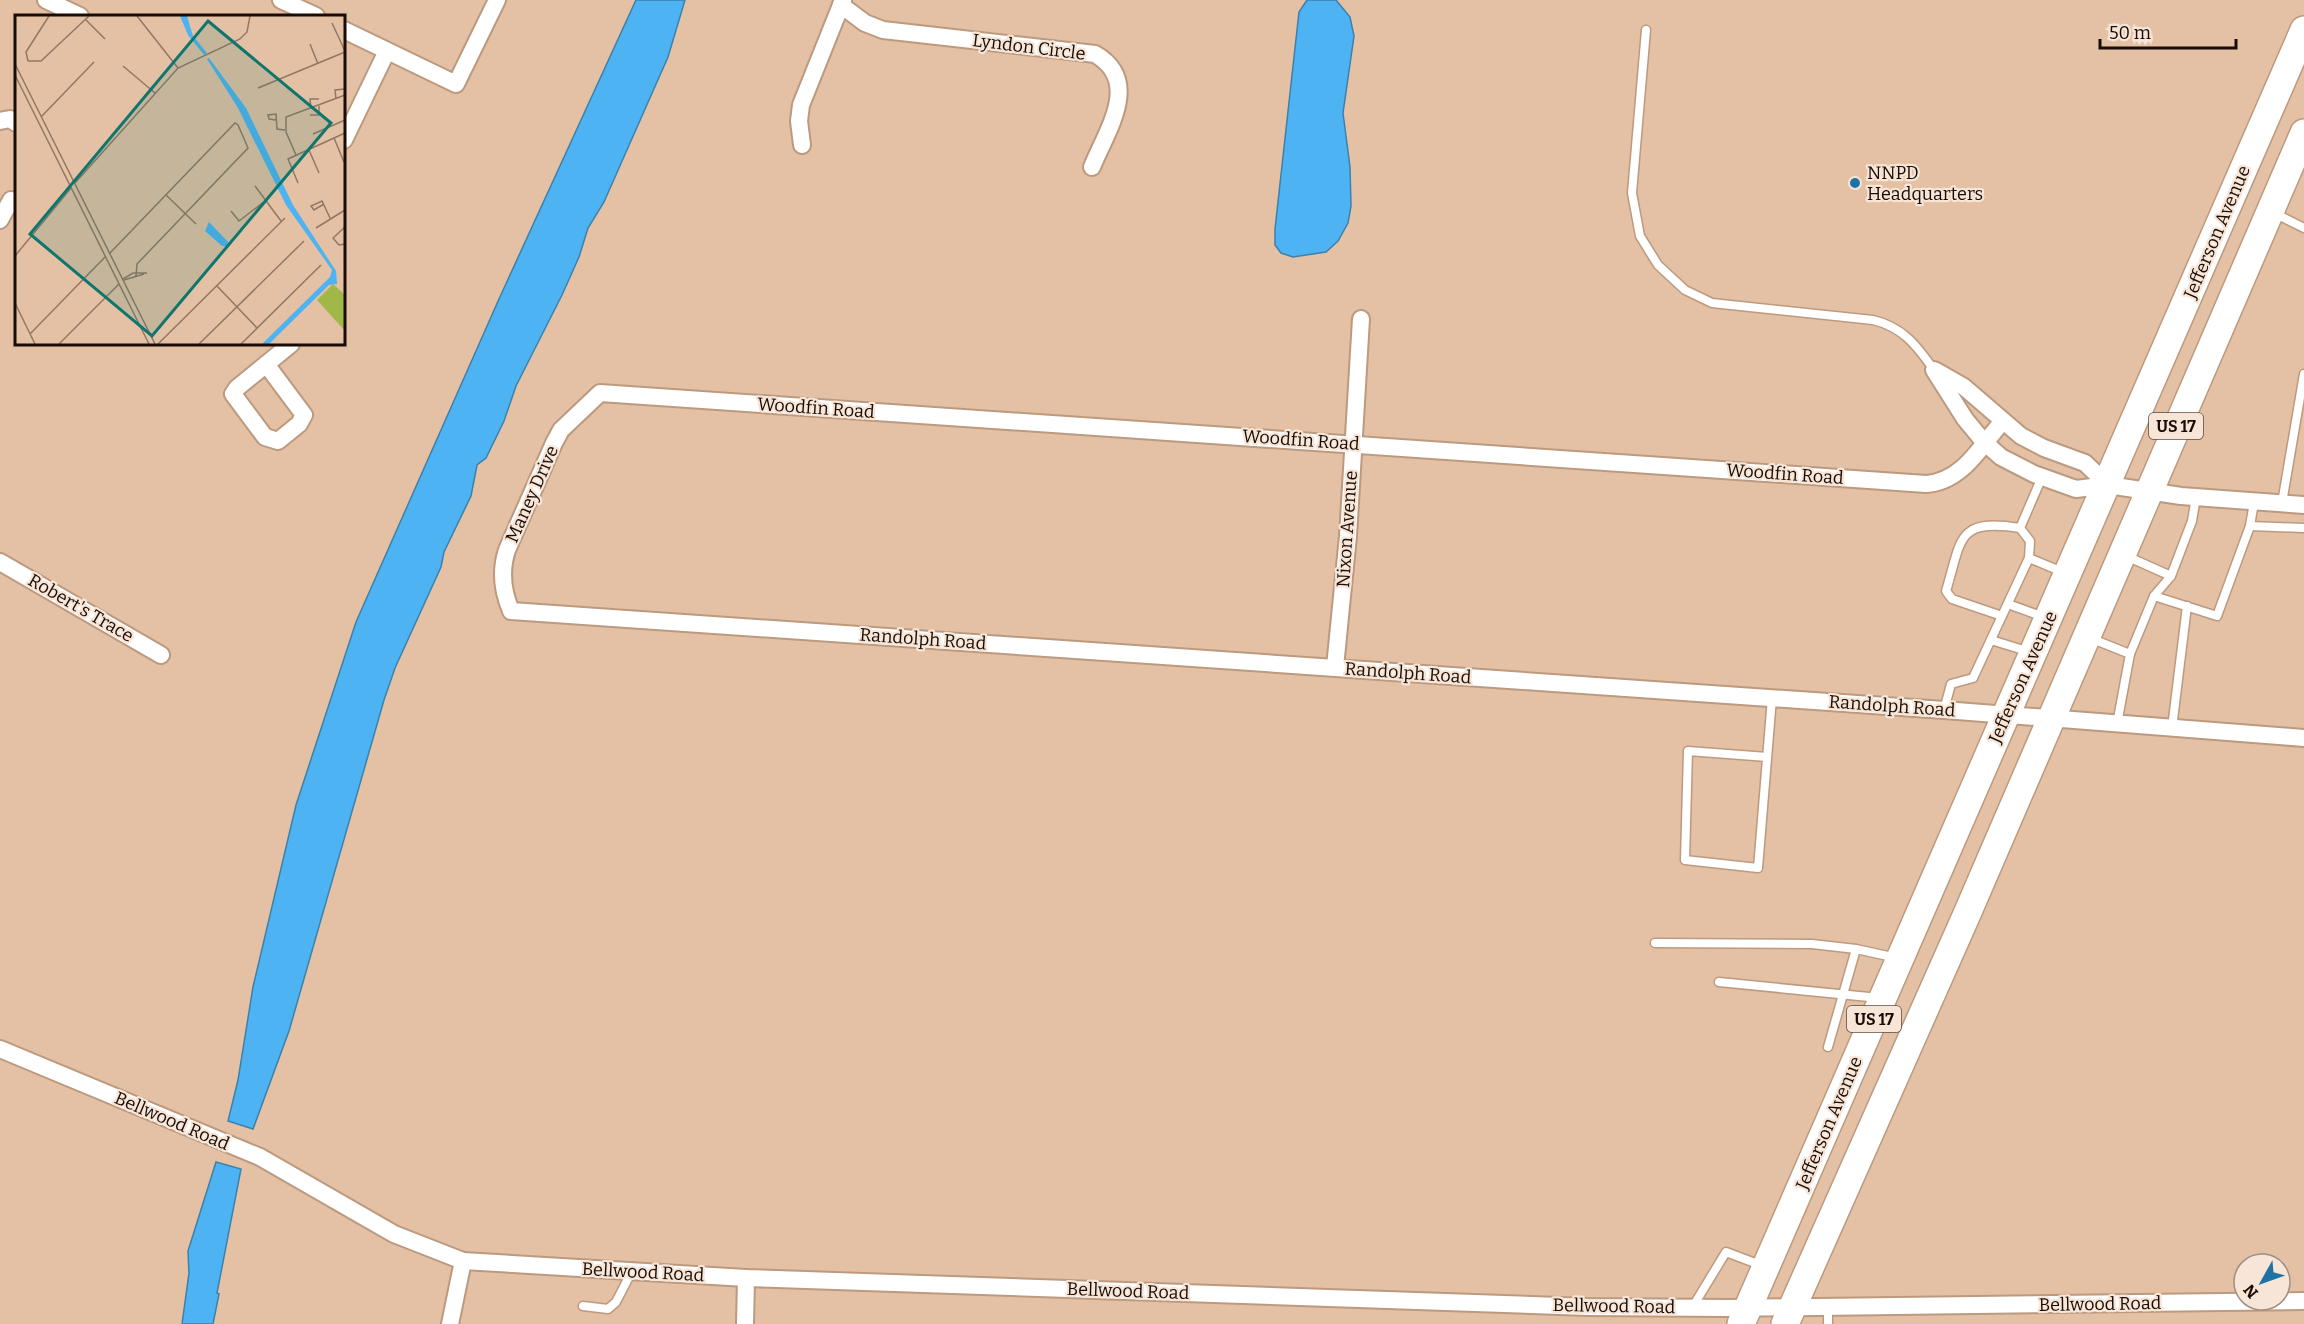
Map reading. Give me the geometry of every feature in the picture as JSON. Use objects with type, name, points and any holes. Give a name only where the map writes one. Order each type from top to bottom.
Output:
[{"type":"main road","name":"Jefferson Avenue","points":[[1745,1316],[2304,30]]},
{"type":"main road","name":"US 17","points":[[1789,1315],[1967,914],[2147,492],[2304,133]]},
{"type":"main road","points":[[2224,216],[2265,223]]},
{"type":"street","points":[[46,0],[78,15]]},
{"type":"street","points":[[281,0],[314,15]]},
{"type":"street","points":[[345,30],[456,84],[497,0]]},
{"type":"street","points":[[802,145],[799,122],[801,105],[842,3]]},
{"type":"street","name":"Lyndon Circle","points":[[842,3],[865,23],[884,30],[1095,54],[1106,61],[1118,78],[1119,98],[1092,167]]},
{"type":"street","points":[[345,138],[387,51]]},
{"type":"street","points":[[0,121],[10,119],[15,122]]},
{"type":"street","points":[[0,220],[9,199]]},
{"type":"street","name":"Nixon Avenue","points":[[1335,667],[1348,536],[1361,319]]},
{"type":"street","points":[[266,364],[303,415],[299,424],[278,441],[265,438],[234,398],[237,388],[266,364],[290,345]]},
{"type":"street","points":[[1934,370],[1964,387],[2002,422],[2044,448],[2085,463],[2108,485]]},
{"type":"street","points":[[1934,370],[1965,419],[1984,442],[2001,457],[2042,477],[2076,489],[2108,485],[2147,492],[2304,505]]},
{"type":"street","name":"Woodfin Road","points":[[600,393],[1926,484],[1937,483],[1953,476],[2002,422]]},
{"type":"street","name":"Maney Drive","points":[[511,611],[502,581],[503,562],[507,550],[561,430],[600,393]]},
{"type":"street","name":"Robert's Trace","points":[[0,562],[161,655]]},
{"type":"street","name":"Randolph Road","points":[[511,611],[1944,710],[2304,738]]},
{"type":"street","name":"Bellwood Road","points":[[0,1049],[260,1157],[394,1234],[463,1261],[630,1273],[746,1278],[1692,1308],[1745,1316],[1789,1315],[1828,1305],[2304,1301]]},
{"type":"street","points":[[450,1324],[463,1261]]},
{"type":"street","points":[[746,1278],[746,1324]]},
{"type":"lane","points":[[1646,30],[1632,193],[1640,236],[1658,265],[1685,290],[1712,303],[1728,307],[1873,320],[1894,327],[1912,341],[1934,370]]},
{"type":"lane","points":[[2265,223],[2304,228]]},
{"type":"lane","points":[[2282,503],[2304,374]]},
{"type":"lane","points":[[2020,528],[2042,477]]},
{"type":"lane","points":[[2117,724],[2130,654],[2154,596],[2171,576],[2192,521],[2196,497]]},
{"type":"lane","points":[[2154,596],[2217,616],[2250,526],[2254,502]]},
{"type":"lane","points":[[1944,710],[1951,684],[1973,678],[2008,604],[2029,558],[2030,541],[2020,528],[1998,525],[1975,527],[1964,534],[1946,591],[1952,599],[2002,616]]},
{"type":"lane","points":[[2250,526],[2304,528]]},
{"type":"lane","points":[[2121,554],[2171,576]]},
{"type":"lane","points":[[2029,558],[2069,574]]},
{"type":"lane","points":[[2008,604],[2049,619]]},
{"type":"lane","points":[[2172,728],[2187,606]]},
{"type":"lane","points":[[2086,636],[2130,654]]},
{"type":"lane","points":[[1991,640],[2034,653]]},
{"type":"lane","points":[[1767,757],[1688,751],[1685,860],[1758,868],[1772,698]]},
{"type":"lane","points":[[1655,943],[1812,944],[1856,948],[1900,958]]},
{"type":"lane","points":[[1828,1047],[1856,948]]},
{"type":"lane","points":[[1719,982],[1843,992],[1883,998]]},
{"type":"lane","points":[[1692,1308],[1726,1252],[1766,1268]]},
{"type":"lane","points":[[583,1306],[608,1309],[616,1302],[630,1273]]},
{"type":"lane","points":[[1828,1305],[1828,1324]]},
{"type":"water","points":[[636,0],[685,0],[668,57],[604,202],[588,228],[579,257],[562,295],[516,386],[504,421],[486,458],[477,465],[471,496],[444,552],[441,567],[395,668],[289,1031],[253,1129],[228,1121],[238,1080],[253,987],[296,805],[356,622],[499,299]]},
{"type":"water","points":[[1307,0],[1336,0],[1350,17],[1354,36],[1343,113],[1350,167],[1351,206],[1348,223],[1338,241],[1326,252],[1293,257],[1281,253],[1275,245],[1275,229],[1299,12]]},
{"type":"water","points":[[216,1162],[241,1169],[213,1324],[182,1324],[189,1273],[188,1251]]},
{"type":"place","name":"NNPD Headquarters","points":[[1855,183]]}]
